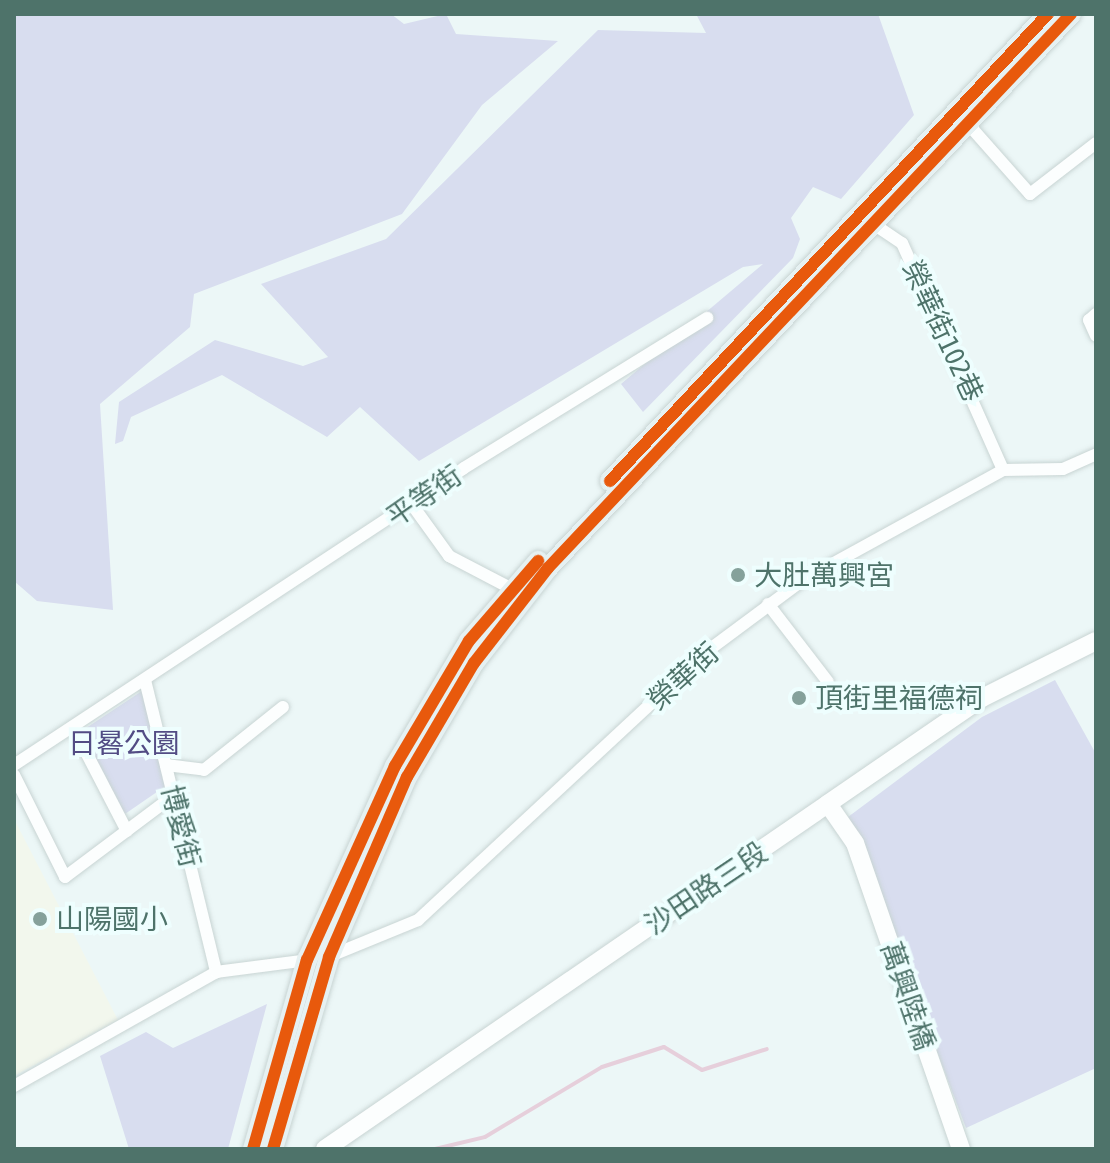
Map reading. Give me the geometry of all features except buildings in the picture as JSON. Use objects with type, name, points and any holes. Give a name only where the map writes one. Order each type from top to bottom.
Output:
[{"type":"main road","points":[[273,1149],[329,957],[414,749],[474,663],[548,568],[1048,14]]},
{"type":"main road","points":[[253,1149],[307,960],[469,641],[512,589],[864,217],[969,125],[1071,14]]},
{"type":"street","points":[[969,125],[1030,194],[1096,143]]},
{"type":"street","name":"榮華街102巷","points":[[864,217],[902,243],[1003,470]]},
{"type":"street","points":[[1096,314],[1089,320],[1096,336]]},
{"type":"street","name":"平等街","points":[[14,765],[707,318]]},
{"type":"street","name":"榮華街","points":[[216,972],[329,957],[418,920],[706,652],[768,604],[1003,470],[1063,469],[1096,454]]},
{"type":"street","points":[[413,506],[449,556],[512,589]]},
{"type":"street","points":[[768,604],[828,682]]},
{"type":"street","name":"沙田路三段","points":[[325,1149],[982,698],[1096,641]]},
{"type":"street","name":"博愛街","points":[[145,680],[216,972]]},
{"type":"street","points":[[166,765],[204,770],[283,707]]},
{"type":"street","points":[[73,727],[127,831]]},
{"type":"street","points":[[14,775],[65,877],[173,796]]},
{"type":"street","points":[[828,804],[851,845]]},
{"type":"street","name":"萬興陸橋","points":[[851,845],[948,1149]]},
{"type":"street","name":"萬興陸橋","points":[[851,845],[961,1149]]},
{"type":"street","points":[[14,1086],[216,972]]},
{"type":"shaded area","name":"山陽國小","points":[[14,819],[118,1020],[14,1076]]},
{"type":"green space","points":[[14,14],[391,14],[404,24],[446,14],[456,34],[558,41],[482,105],[402,214],[194,294],[190,327],[100,404],[113,610],[37,601],[14,581]]},
{"type":"green space","points":[[696,14],[878,14],[914,115],[841,199],[813,187],[791,218],[800,239],[793,258],[643,412],[621,384],[763,264],[743,267],[419,461],[360,407],[327,437],[222,375],[131,417],[123,441],[115,444],[119,402],[215,340],[303,366],[328,357],[261,284],[386,239],[598,30],[706,33]]},
{"type":"green space","points":[[1055,680],[1096,754],[1096,1068],[966,1128],[848,817],[982,717]]},
{"type":"green space","name":"日晷公園","points":[[145,689],[170,783],[125,814],[80,732]]},
{"type":"green space","points":[[267,1004],[228,1149],[129,1149],[100,1056],[146,1032],[173,1048]]},
{"type":"waterway","points":[[435,1149],[485,1137],[602,1067],[664,1047],[702,1070],[767,1049]]},
{"type":"cycle path","points":[[610,481],[1048,14]]},
{"type":"cycle path","points":[[273,1149],[329,957],[407,777],[474,663],[548,568],[1071,14]]},
{"type":"cycle path","points":[[253,1149],[307,960],[395,766],[469,641],[538,561]]},
{"type":"place","name":"大肚萬興宮","points":[[738,575]]},
{"type":"place","name":"頂街里福德祠","points":[[799,698]]},
{"type":"place","name":"山陽國小","points":[[40,919]]}]
